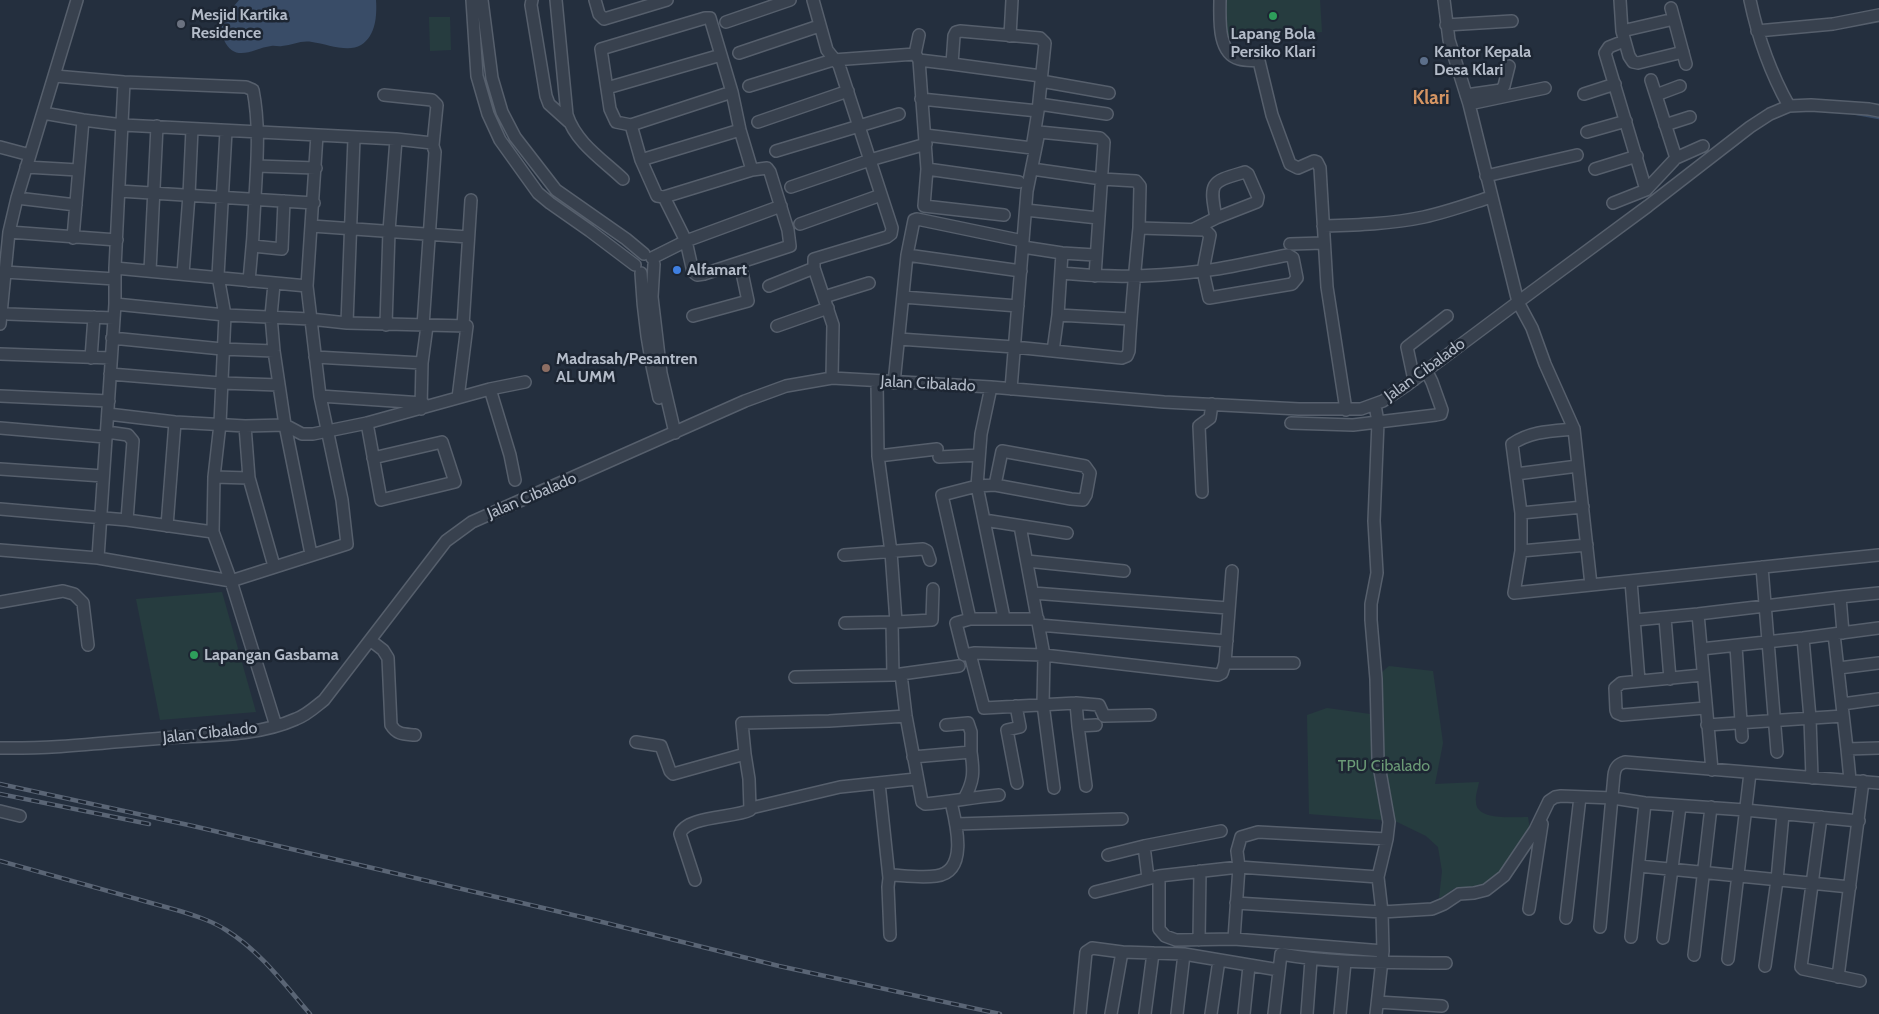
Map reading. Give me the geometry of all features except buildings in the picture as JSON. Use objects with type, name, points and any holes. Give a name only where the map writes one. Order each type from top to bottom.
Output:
[{"type":"street","points":[[0,324],[9,232],[17,198],[77,0]]},
{"type":"street","points":[[472,0],[477,76],[488,114],[500,140],[538,192],[550,204],[590,231],[638,269],[651,270],[650,259],[626,239],[556,190],[515,137],[502,112],[492,78],[482,0]]},
{"type":"street","points":[[532,0],[531,5],[546,96],[549,104],[569,122],[574,131],[596,157],[623,179]]},
{"type":"street","points":[[556,0],[569,122]]},
{"type":"street","points":[[595,0],[599,14],[604,19],[668,0]]},
{"type":"street","points":[[726,22],[790,0]]},
{"type":"street","points":[[813,0],[827,50],[833,60],[840,65],[892,228],[891,234],[887,237],[814,259],[814,268],[833,325],[832,378]]},
{"type":"street","points":[[1010,36],[1012,0]]},
{"type":"street","points":[[1220,0],[1221,33],[1224,44],[1230,54],[1238,59],[1259,61],[1272,115],[1290,164],[1298,168],[1314,161],[1319,165],[1322,183],[1323,243],[1327,287],[1346,410]]},
{"type":"street","points":[[1444,0],[1446,25],[1451,49],[1467,100],[1518,302],[1532,328],[1545,364],[1574,429],[1591,585]]},
{"type":"street","points":[[1620,0],[1623,36],[1630,59],[1636,63],[1683,52]]},
{"type":"street","points":[[1750,0],[1757,31],[1776,83],[1789,106]]},
{"type":"street","points":[[1646,190],[1605,53],[1609,47],[1623,36],[1672,14],[1686,64]]},
{"type":"street","points":[[1757,31],[1833,24],[1879,15]]},
{"type":"street","points":[[732,92],[631,124],[616,122],[610,109],[600,52],[602,48],[704,18],[710,18],[732,92],[740,130],[752,170]]},
{"type":"street","points":[[1446,25],[1512,21]]},
{"type":"street","points":[[740,53],[820,26]]},
{"type":"street","points":[[791,187],[925,139],[1032,148],[1045,43],[1043,40],[956,32],[952,64]]},
{"type":"street","points":[[919,35],[917,57],[927,169],[924,206],[1004,215]]},
{"type":"street","points":[[607,88],[721,55]]},
{"type":"street","points":[[749,86],[833,60],[917,57],[1109,93]]},
{"type":"street","points":[[1467,100],[1501,90],[1504,86],[1509,66]]},
{"type":"street","points":[[55,76],[124,82],[251,88],[254,90],[258,132],[253,246],[249,281]]},
{"type":"street","points":[[1651,80],[1676,158]]},
{"type":"street","points":[[98,558],[115,304],[124,82]]},
{"type":"street","points":[[1584,94],[1615,84]]},
{"type":"street","points":[[1656,95],[1680,86]]},
{"type":"street","points":[[1467,100],[1545,88]]},
{"type":"street","points":[[758,122],[848,91]]},
{"type":"street","points":[[384,95],[432,100],[436,105],[433,145],[435,152],[422,363],[422,406]]},
{"type":"street","points":[[921,99],[1107,114]]},
{"type":"street","name":"Jalan Cibalado","points":[[0,748],[35,748],[231,733],[276,726],[296,720],[324,700],[446,542],[472,522],[767,392],[800,382],[832,378],[877,387],[894,383],[991,387],[1212,408],[1361,409],[1377,413],[1392,396],[1414,380],[1429,376],[1518,302],[1648,206],[1750,127],[1770,114],[1789,106],[1836,106],[1879,111]]},
{"type":"street","points":[[43,113],[123,125],[428,141],[433,145]]},
{"type":"street","points":[[776,151],[899,114]]},
{"type":"street","points":[[1666,125],[1690,117]]},
{"type":"street","points":[[73,238],[83,120]]},
{"type":"street","points":[[1587,132],[1626,121]]},
{"type":"street","points":[[631,124],[641,160],[657,196],[664,197],[752,170],[765,167],[768,169],[788,230],[790,246],[697,275],[693,272],[686,241],[664,197]]},
{"type":"street","points":[[150,271],[157,126]]},
{"type":"street","points":[[183,274],[190,195],[192,129]]},
{"type":"street","points":[[641,160],[740,130]]},
{"type":"street","points":[[226,131],[218,276],[225,315],[220,424],[214,477],[213,532],[231,581],[276,726]]},
{"type":"street","points":[[1011,389],[1027,192],[1039,132],[1100,138],[1104,142],[1095,276]]},
{"type":"street","points":[[0,550],[98,558],[231,581],[347,544],[342,500],[320,396],[307,286],[314,203],[317,135]]},
{"type":"street","points":[[347,323],[354,138]]},
{"type":"street","points":[[386,325],[396,139]]},
{"type":"street","points":[[1613,203],[1646,190],[1676,158],[1703,146]]},
{"type":"street","points":[[0,147],[30,154]]},
{"type":"street","points":[[1486,176],[1577,155]]},
{"type":"street","points":[[1595,169],[1636,156]]},
{"type":"street","points":[[26,166],[78,170]]},
{"type":"street","points":[[257,166],[316,168]]},
{"type":"street","points":[[899,339],[1014,347],[1122,358],[1128,356],[1139,228],[1140,186],[1136,181],[1102,179],[1032,168]]},
{"type":"street","points":[[927,169],[1019,182]]},
{"type":"street","points":[[1192,229],[1251,205],[1258,200],[1251,179],[1245,172],[1219,179],[1215,183],[1213,191],[1216,218]]},
{"type":"street","points":[[119,191],[314,203]]},
{"type":"street","points":[[800,224],[881,196]]},
{"type":"street","points":[[1323,226],[1408,220],[1442,213],[1491,197]]},
{"type":"street","points":[[17,198],[76,205]]},
{"type":"street","points":[[253,246],[282,249],[284,200]]},
{"type":"street","points":[[463,326],[471,200]]},
{"type":"street","points":[[672,435],[653,375],[636,259],[650,259],[686,241],[781,206]]},
{"type":"street","points":[[1026,210],[1098,218]]},
{"type":"street","points":[[894,383],[907,255],[912,223],[917,219],[1062,253],[1095,255]]},
{"type":"street","points":[[312,226],[468,238]]},
{"type":"street","points":[[1061,273],[1134,277],[1203,271],[1288,255],[1293,258],[1297,278],[1292,284],[1212,299],[1208,295],[1203,271],[1210,235],[1205,230],[1139,228]]},
{"type":"street","points":[[9,232],[117,240]]},
{"type":"street","points":[[1290,244],[1323,243]]},
{"type":"street","points":[[1053,351],[1058,315],[1062,253]]},
{"type":"street","points":[[907,255],[1021,271]]},
{"type":"street","points":[[650,259],[652,297],[661,373],[672,435]]},
{"type":"street","points":[[693,316],[748,301],[740,263]]},
{"type":"street","points":[[769,286],[814,268]]},
{"type":"street","points":[[5,272],[115,273],[150,271],[307,286]]},
{"type":"street","points":[[776,326],[868,283]]},
{"type":"street","points":[[274,284],[271,316],[274,351],[285,425],[311,554]]},
{"type":"street","points":[[902,297],[1018,306]]},
{"type":"street","points":[[115,304],[225,315],[271,316],[347,323],[467,326],[458,398]]},
{"type":"street","points":[[8,314],[114,318]]},
{"type":"street","points":[[1058,315],[1130,319]]},
{"type":"street","points":[[1414,380],[1407,347],[1447,316]]},
{"type":"street","points":[[91,358],[94,317]]},
{"type":"street","points":[[112,338],[222,349],[274,351]]},
{"type":"street","points":[[0,354],[111,358]]},
{"type":"street","points":[[315,357],[422,363]]},
{"type":"street","points":[[110,374],[221,383],[279,385]]},
{"type":"street","points":[[1291,422],[1353,425],[1377,413],[1431,417],[1441,414],[1442,410],[1429,376]]},
{"type":"street","points":[[108,414],[176,422],[245,426],[285,425],[302,434],[328,432],[367,423],[422,406],[525,382]]},
{"type":"street","points":[[877,387],[878,456],[891,552],[897,675],[916,779],[923,804],[998,795]]},
{"type":"street","points":[[991,387],[978,455],[977,486],[1004,618]]},
{"type":"street","points":[[490,389],[510,455],[515,480]]},
{"type":"street","points":[[0,396],[109,401]]},
{"type":"street","points":[[320,396],[422,406]]},
{"type":"street","points":[[1202,492],[1199,426],[1208,420],[1212,408]]},
{"type":"street","points":[[1376,1014],[1382,957],[1382,912],[1378,877],[1389,822],[1378,760],[1376,679],[1371,620],[1371,604],[1377,573],[1374,499],[1377,413]]},
{"type":"street","points":[[167,526],[176,422]]},
{"type":"street","points":[[367,423],[373,458],[381,500],[455,482],[442,442],[373,458]]},
{"type":"street","points":[[245,426],[249,478],[274,566]]},
{"type":"street","points":[[0,428],[128,435],[133,441],[127,520]]},
{"type":"street","points":[[1574,429],[1539,432],[1522,437],[1512,444],[1521,513],[1520,551],[1514,593],[1879,555]]},
{"type":"street","points":[[970,619],[942,495],[977,486],[995,485],[1071,500],[1084,500],[1090,473],[1085,466],[1002,451],[995,485]]},
{"type":"street","points":[[878,456],[938,453],[978,455]]},
{"type":"street","points":[[1516,474],[1578,466]]},
{"type":"street","points":[[0,469],[103,476]]},
{"type":"street","points":[[214,477],[249,478]]},
{"type":"street","points":[[1521,513],[1583,507]]},
{"type":"street","points":[[0,508],[127,520],[213,532]]},
{"type":"street","points":[[984,520],[1067,533]]},
{"type":"street","points":[[1020,526],[1044,656],[1043,704],[1054,788]]},
{"type":"street","points":[[1520,551],[1587,545]]},
{"type":"street","points":[[844,555],[923,550],[927,551],[930,560]]},
{"type":"street","points":[[1027,561],[1124,571]]},
{"type":"street","points":[[1762,567],[1778,752]]},
{"type":"street","points":[[1226,641],[1004,618],[970,619],[956,623],[964,655],[1044,656],[1218,675],[1222,673],[1225,663],[1232,572]]},
{"type":"street","points":[[1631,580],[1639,681]]},
{"type":"street","points":[[845,623],[932,620],[933,589]]},
{"type":"street","points":[[0,602],[63,591],[74,594],[83,603],[88,645]]},
{"type":"street","points":[[1033,593],[1228,608]]},
{"type":"street","points":[[1635,620],[1879,593]]},
{"type":"street","points":[[1840,597],[1839,668],[1850,780]]},
{"type":"street","points":[[1698,614],[1712,770]]},
{"type":"street","points":[[1665,618],[1670,679]]},
{"type":"street","points":[[1701,649],[1879,628]]},
{"type":"street","points":[[1802,638],[1810,718],[1812,778]]},
{"type":"street","points":[[370,640],[383,650],[388,658],[391,725],[395,731],[401,734],[415,735]]},
{"type":"street","points":[[1736,646],[1742,737]]},
{"type":"street","points":[[970,654],[984,708],[1076,703],[1099,705],[1104,716],[1150,715]]},
{"type":"street","points":[[1225,663],[1294,663]]},
{"type":"street","points":[[1839,668],[1879,663]]},
{"type":"street","points":[[795,677],[897,675],[959,666]]},
{"type":"street","points":[[1702,675],[1621,683],[1616,686],[1616,710],[1619,715],[1705,708]]},
{"type":"street","points":[[1707,726],[1810,718],[1879,699]]},
{"type":"street","points":[[1076,703],[1086,786]]},
{"type":"street","points":[[1016,706],[1020,727],[1007,730],[1017,783]]},
{"type":"street","points":[[751,808],[742,723],[829,721],[906,716]]},
{"type":"street","points":[[946,725],[968,723],[971,732],[971,752],[974,768],[972,785],[964,798]]},
{"type":"street","points":[[1078,726],[1096,725]]},
{"type":"street","points":[[636,742],[662,746],[670,772],[673,774],[745,754]]},
{"type":"street","points":[[1847,749],[1879,748]]},
{"type":"street","points":[[913,756],[971,752]]},
{"type":"street","points":[[1600,927],[1615,770],[1617,766],[1625,762],[1879,783]]},
{"type":"street","points":[[1728,960],[1750,773]]},
{"type":"street","points":[[696,880],[680,834],[682,829],[693,823],[749,811],[751,808],[840,787],[916,779]]},
{"type":"street","points":[[1838,977],[1863,781]]},
{"type":"street","points":[[879,783],[889,878],[890,935]]},
{"type":"street","points":[[1529,909],[1543,817],[1546,808],[1555,798],[1561,796],[1613,798],[1646,803],[1859,821]]},
{"type":"street","points":[[1566,918],[1580,797]]},
{"type":"street","points":[[889,878],[893,875],[937,876],[946,872],[954,865],[959,847],[951,802]]},
{"type":"street","points":[[1631,937],[1646,803]]},
{"type":"street","points":[[1663,938],[1680,806]]},
{"type":"street","points":[[1694,955],[1711,807]]},
{"type":"street","points":[[0,811],[20,816]]},
{"type":"street","points":[[1765,966],[1783,814]]},
{"type":"street","points":[[1236,903],[1382,912],[1432,909],[1459,894],[1486,890],[1504,876],[1543,817]]},
{"type":"street","points":[[1821,817],[1801,967],[1802,969],[1860,981]]},
{"type":"street","points":[[956,824],[1122,819]]},
{"type":"street","points":[[1108,855],[1221,831]]},
{"type":"street","points":[[1234,939],[1239,868],[1237,851],[1238,842],[1241,837],[1258,832],[1387,839]]},
{"type":"street","points":[[1144,846],[1154,877],[1160,932],[1164,936],[1176,940],[1234,939],[1280,949],[1311,960],[1345,962],[1382,957]]},
{"type":"street","points":[[1639,866],[1850,887]]},
{"type":"street","points":[[1095,892],[1154,877],[1239,868],[1378,877]]},
{"type":"street","points":[[1199,940],[1200,871]]},
{"type":"street","points":[[1080,1014],[1086,952],[1092,948],[1122,952],[1184,954],[1279,970]]},
{"type":"street","points":[[1280,949],[1446,963]]},
{"type":"street","points":[[1274,1014],[1280,949]]},
{"type":"street","points":[[1111,1014],[1122,952]]},
{"type":"street","points":[[1145,1014],[1153,953]]},
{"type":"street","points":[[1176,1014],[1184,954]]},
{"type":"street","points":[[1211,1014],[1219,960]]},
{"type":"street","points":[[1307,1014],[1311,960]]},
{"type":"street","points":[[1340,1014],[1345,962]]},
{"type":"street","points":[[1244,1014],[1249,966]]},
{"type":"street","points":[[1378,1002],[1442,1006]]},
{"type":"green space","name":"Lapang Bola Persiko Klari","points":[[1224,0],[1320,0],[1322,32],[1226,39]]},
{"type":"green space","points":[[429,17],[450,17],[451,50],[430,51]]},
{"type":"green space","name":"Lapangan Gasbama","points":[[222,592],[256,712],[160,720],[136,599]]},
{"type":"green space","name":"TPU Cibalado","points":[[1389,666],[1433,671],[1443,743],[1435,784],[1479,782],[1476,802],[1482,812],[1497,817],[1528,817],[1530,830],[1501,871],[1486,884],[1476,888],[1455,888],[1439,899],[1442,871],[1438,847],[1426,836],[1395,821],[1309,814],[1307,715],[1327,708],[1370,714],[1371,672],[1382,672]]},
{"type":"water","points":[[239,0],[376,0],[376,18],[370,36],[361,45],[356,47],[344,48],[304,42],[265,47],[239,53],[228,47],[224,40],[222,28],[228,13]]},
{"type":"waterway","points":[[1857,114],[1879,118]]},
{"type":"waterway","points":[[1732,148],[1741,141]]},
{"type":"railway","points":[[0,784],[193,826],[586,918],[779,966],[1000,1014]]},
{"type":"railway","points":[[0,794],[149,824]]},
{"type":"railway","points":[[0,861],[180,911],[215,924],[238,938],[261,958],[310,1014]]},
{"type":"place","name":"Lapang Bola Persiko Klari","points":[[1273,16]]},
{"type":"place","name":"Mesjid Kartika Residence","points":[[181,24]]},
{"type":"place","name":"Kantor Kepala Desa Klari","points":[[1424,61]]},
{"type":"place","name":"Alfamart","points":[[677,270]]},
{"type":"place","name":"Madrasah/Pesantren AL UMM","points":[[546,368]]},
{"type":"place","name":"Lapangan Gasbama","points":[[194,655]]},
{"type":"district","name":"Klari","points":[[1431,98]]}]
